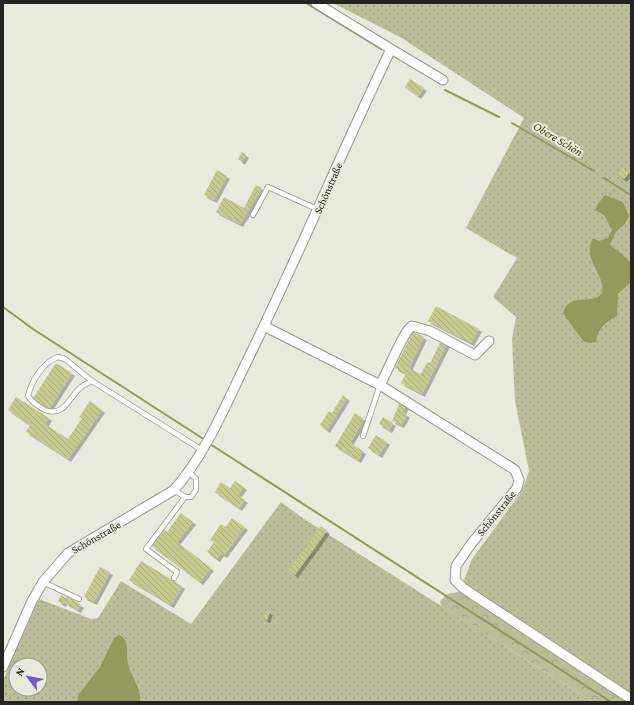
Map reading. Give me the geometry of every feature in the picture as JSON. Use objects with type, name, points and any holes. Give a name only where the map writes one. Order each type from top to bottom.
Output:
[{"type":"street","points":[[316,3],[443,80]]},
{"type":"street","name":"Schönstraße","points":[[3,667],[32,601],[43,582],[68,553],[174,490],[189,472],[205,445],[264,326],[319,210],[391,49]]},
{"type":"street","name":"Schönstraße","points":[[264,326],[380,386],[515,470],[519,480],[517,488],[471,544],[456,566],[455,580],[465,589],[631,699]]},
{"type":"street","points":[[380,386],[403,336],[409,327],[412,326],[430,331],[475,355],[490,341]]},
{"type":"lane","points":[[253,215],[268,188],[319,210]]},
{"type":"lane","points":[[92,381],[80,388],[60,410],[52,412],[43,409],[28,396],[36,378],[48,363],[58,357],[65,359],[92,381],[205,445]]},
{"type":"lane","points":[[363,436],[380,386]]},
{"type":"lane","points":[[174,490],[185,496],[192,497],[196,490],[196,479],[189,472]]},
{"type":"lane","points":[[174,578],[177,572],[146,549],[185,496]]},
{"type":"lane","points":[[43,582],[79,599]]},
{"type":"green space","points":[[333,3],[631,3],[631,695],[463,583],[472,559],[522,491],[529,471],[515,401],[512,339],[516,317],[493,297],[517,258],[466,228],[524,118],[400,37]]},
{"type":"green space","points":[[281,502],[304,519],[593,702],[3,702],[3,680],[8,669],[8,697],[48,697],[48,657],[13,657],[39,599],[91,619],[98,618],[121,581],[191,624]]},
{"type":"green space","points":[[460,592],[628,702],[593,702],[441,606],[440,601],[450,593]]},
{"type":"shaded area","points":[[605,195],[623,202],[629,216],[625,224],[616,232],[610,244],[630,262],[631,282],[618,294],[617,316],[600,329],[596,342],[590,343],[583,341],[563,313],[566,306],[571,302],[576,300],[593,299],[602,293],[601,279],[592,260],[590,246],[593,238],[599,241],[608,238],[612,230],[604,215],[595,210]]},
{"type":"shaded area","points":[[119,635],[125,639],[129,668],[138,687],[140,702],[77,702],[79,694],[100,667],[114,638]]},
{"type":"building","points":[[410,79],[424,88],[418,96],[405,87]]},
{"type":"building","points":[[242,152],[246,155],[242,162],[238,159]]},
{"type":"building","points":[[622,168],[629,173],[624,179],[618,175]]},
{"type":"building","points":[[217,170],[227,176],[214,200],[204,195]]},
{"type":"building","points":[[256,185],[262,188],[240,224],[216,212],[224,197],[244,208]]},
{"type":"building","points":[[436,306],[479,329],[471,343],[428,321]]},
{"type":"building","points":[[413,332],[424,337],[409,368],[421,374],[427,362],[430,363],[441,341],[447,344],[422,394],[401,383],[406,373],[395,368]]},
{"type":"building","points":[[56,363],[72,373],[49,409],[33,398]]},
{"type":"building","points":[[343,395],[347,398],[327,430],[320,425],[329,411],[332,413]]},
{"type":"building","points":[[16,397],[49,418],[45,424],[68,439],[82,418],[79,417],[90,401],[102,410],[68,459],[26,432],[30,425],[8,410]]},
{"type":"building","points":[[400,402],[406,405],[403,412],[407,415],[401,425],[392,421]]},
{"type":"building","points":[[355,413],[364,419],[350,443],[363,451],[358,460],[335,446]]},
{"type":"building","points":[[383,417],[393,423],[389,430],[379,424]]},
{"type":"building","points":[[376,435],[387,442],[379,455],[368,448]]},
{"type":"building","points":[[235,481],[244,487],[238,495],[245,500],[239,508],[215,492],[221,482],[230,488]]},
{"type":"building","points":[[181,513],[193,522],[177,542],[211,568],[200,582],[152,546],[164,530],[167,532]]},
{"type":"building","points":[[232,518],[245,527],[224,555],[221,553],[217,559],[207,552],[214,542],[210,540],[221,524],[226,527]]},
{"type":"building","points":[[321,526],[327,531],[295,575],[289,570]]},
{"type":"building","points":[[141,561],[182,586],[171,605],[129,580]]},
{"type":"building","points":[[100,567],[110,572],[94,602],[84,597]]},
{"type":"building","points":[[61,595],[66,598],[67,596],[81,605],[78,610],[64,602],[63,604],[58,601]]},
{"type":"building","points":[[266,611],[270,612],[267,620],[263,618]]},
{"type":"waterway","name":"Obere Schön","points":[[306,3],[381,49]]},
{"type":"waterway","name":"Obere Schön","points":[[445,90],[499,117]]},
{"type":"waterway","name":"Obere Schön","points":[[512,123],[594,171]]},
{"type":"waterway","name":"Obere Schön","points":[[604,178],[629,194]]},
{"type":"waterway","points":[[3,307],[33,329],[205,440]]},
{"type":"waterway","points":[[210,444],[611,702]]}]
